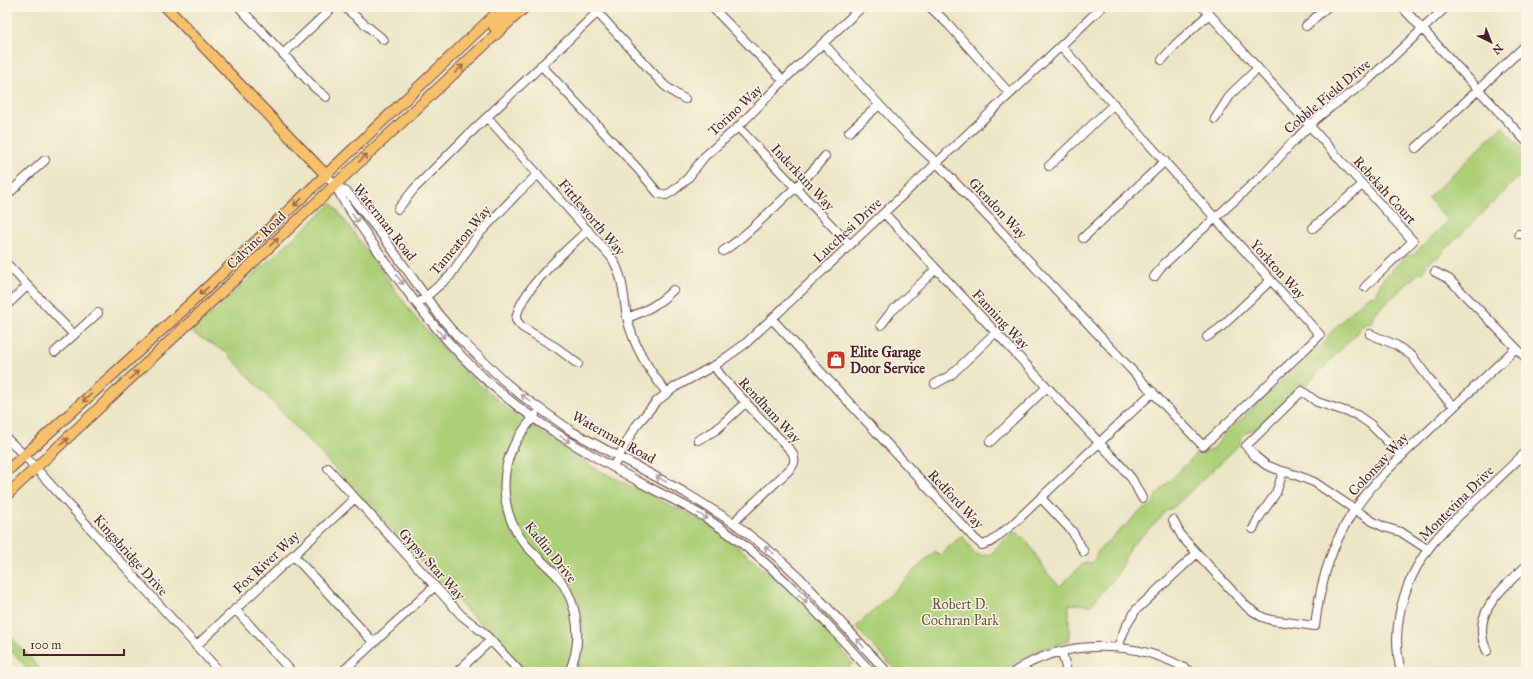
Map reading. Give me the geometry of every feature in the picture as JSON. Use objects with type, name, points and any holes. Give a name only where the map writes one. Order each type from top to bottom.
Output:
[{"type":"main road","name":"Waterman Road","points":[[166,7],[326,175]]},
{"type":"main road","name":"Calvine Road","points":[[7,471],[175,318],[503,7]]},
{"type":"main road","points":[[483,46],[494,27],[515,7]]},
{"type":"main road","name":"Calvine Road","points":[[7,495],[525,7]]},
{"type":"street","points":[[239,7],[315,88],[326,97]]},
{"type":"street","points":[[284,54],[333,7]]},
{"type":"street","points":[[344,7],[384,40]]},
{"type":"street","points":[[713,7],[784,81]]},
{"type":"street","name":"Torino Way","points":[[541,65],[629,159],[658,193],[666,195],[688,178],[704,157],[738,127],[823,43],[862,7]]},
{"type":"street","points":[[930,7],[1010,94]]},
{"type":"street","name":"Lucchesi Drive","points":[[613,467],[640,420],[656,402],[686,380],[714,366],[745,344],[1102,7]]},
{"type":"street","name":"Rebekah Court","points":[[1203,7],[1413,242],[1365,287]]},
{"type":"street","points":[[1306,26],[1327,7]]},
{"type":"street","points":[[1402,7],[1526,141]]},
{"type":"street","name":"Cobble Field Drive","points":[[1154,277],[1163,265],[1265,173],[1310,125],[1331,107],[1366,82],[1446,7]]},
{"type":"street","points":[[398,209],[414,189],[487,117],[600,10],[664,85],[685,99]]},
{"type":"street","points":[[1162,60],[1176,44],[1209,14]]},
{"type":"street","name":"Glendon Way","points":[[823,43],[906,134],[937,163],[1153,392]]},
{"type":"street","points":[[1416,148],[1526,45]]},
{"type":"street","name":"Yorkton Way","points":[[1061,46],[1320,335],[1203,446],[1153,392]]},
{"type":"street","points":[[1216,119],[1231,94],[1258,68]]},
{"type":"street","points":[[1049,166],[1114,104]]},
{"type":"street","points":[[849,132],[879,105]]},
{"type":"street","name":"Fittleworth Way","points":[[487,117],[607,250],[617,266],[623,288],[627,318],[633,336],[644,361],[667,393]]},
{"type":"street","name":"Inderkum Way","points":[[738,127],[850,245]]},
{"type":"street","points":[[723,251],[736,244],[818,166],[825,156]]},
{"type":"street","points":[[7,195],[45,160]]},
{"type":"street","points":[[1084,238],[1165,161]]},
{"type":"street","name":"Tameaton Way","points":[[417,304],[450,276],[477,236],[538,174]]},
{"type":"street","name":"Waterman Road","points":[[326,175],[335,185],[344,202],[417,304],[441,335],[482,377],[532,418],[613,467],[709,520],[758,557],[812,607],[871,672]]},
{"type":"street","name":"Waterman Road","points":[[335,185],[348,193],[382,235],[426,297],[457,336],[504,381],[573,432],[690,495],[734,523],[776,556],[799,577],[887,672]]},
{"type":"street","points":[[1313,228],[1362,185]]},
{"type":"street","name":"Fanning Way","points":[[884,213],[1100,443],[1132,479],[1142,498]]},
{"type":"street","points":[[578,364],[557,348],[522,327],[516,320],[516,312],[533,285],[568,248],[588,230]]},
{"type":"street","points":[[7,264],[74,335]]},
{"type":"street","points":[[881,325],[891,312],[936,269]]},
{"type":"street","points":[[1435,272],[1449,279],[1526,358]]},
{"type":"street","points":[[1207,337],[1220,328],[1271,280]]},
{"type":"street","points":[[7,305],[27,286]]},
{"type":"street","points":[[627,318],[655,306],[673,290]]},
{"type":"street","points":[[56,352],[98,313]]},
{"type":"street","name":"Redford Way","points":[[772,319],[974,538],[982,544],[991,542],[1013,524],[1153,392]]},
{"type":"street","points":[[935,384],[951,375],[996,332]]},
{"type":"street","points":[[1370,334],[1396,345],[1412,356],[1436,388],[1454,406]]},
{"type":"street","name":"Colonsay Way","points":[[1196,554],[1247,607],[1254,612],[1271,620],[1315,626],[1318,599],[1328,564],[1335,545],[1355,509],[1371,487],[1402,456],[1516,348]]},
{"type":"street","name":"Rendham Way","points":[[714,366],[722,377],[792,452],[795,461],[790,470],[734,523]]},
{"type":"street","points":[[990,442],[1048,387]]},
{"type":"street","points":[[1402,456],[1365,420],[1349,412],[1317,402],[1302,391],[1246,446],[1266,465],[1314,482],[1377,524],[1411,537],[1427,549]]},
{"type":"street","points":[[698,440],[716,430],[746,402]]},
{"type":"street","name":"Kadlin Drive","points":[[540,408],[520,436],[508,459],[504,482],[505,498],[510,519],[521,539],[558,578],[570,598],[574,611],[577,634],[574,657],[569,672]]},
{"type":"street","name":"Kingsbridge Drive","points":[[7,439],[36,468],[220,672]]},
{"type":"street","name":"Montevina Drive","points":[[1400,672],[1397,636],[1402,604],[1412,574],[1427,549],[1446,528],[1526,452]]},
{"type":"street","name":"Gypsy Star Way","points":[[328,468],[461,615],[491,640],[520,672]]},
{"type":"street","points":[[1253,529],[1258,519],[1276,494],[1283,472]]},
{"type":"street","name":"Fox River Way","points":[[196,646],[355,498]]},
{"type":"street","points":[[1041,498],[1072,531],[1084,552]]},
{"type":"street","points":[[1118,648],[1125,628],[1136,610],[1196,554],[1182,537],[1173,520]]},
{"type":"street","points":[[293,556],[374,643]]},
{"type":"street","points":[[1487,651],[1483,643],[1481,632],[1483,620],[1487,610],[1498,592],[1526,566]]},
{"type":"street","points":[[342,672],[435,586]]},
{"type":"street","points":[[235,610],[292,672]]},
{"type":"street","points":[[457,672],[491,640]]},
{"type":"street","points":[[1014,672],[1033,662],[1062,652],[1081,648],[1118,648],[1152,654],[1168,660],[1191,672]]},
{"type":"street","points":[[1062,652],[1067,672]]},
{"type":"green space","name":"Robert D. Cochran Park","points":[[1502,126],[1526,154],[1526,170],[1437,258],[1428,263],[1424,272],[1420,272],[1373,315],[1372,322],[1366,323],[1362,326],[1307,384],[1298,384],[1288,397],[1256,428],[1246,432],[1239,445],[1174,507],[1164,512],[1161,518],[1131,546],[1116,576],[1091,605],[1069,604],[1069,641],[1042,649],[1000,672],[897,672],[856,627],[935,551],[940,555],[962,535],[974,553],[982,556],[991,554],[1001,543],[1016,531],[1028,543],[1048,574],[1060,586],[1083,564],[1091,563],[1095,559],[1098,551],[1143,509],[1149,508],[1152,505],[1156,495],[1199,451],[1207,452],[1213,449],[1221,438],[1314,350],[1319,348],[1327,340],[1329,334],[1365,298],[1375,295],[1382,280],[1406,256],[1413,255],[1448,221],[1428,198]]},
{"type":"green space","points":[[332,203],[414,316],[466,373],[514,414],[596,469],[711,525],[798,597],[853,664],[845,672],[526,672],[227,353],[191,332]]},
{"type":"green space","points":[[7,633],[43,672],[31,672],[7,646]]},
{"type":"place","name":"Elite Garage Door Service","points":[[836,360]]}]
